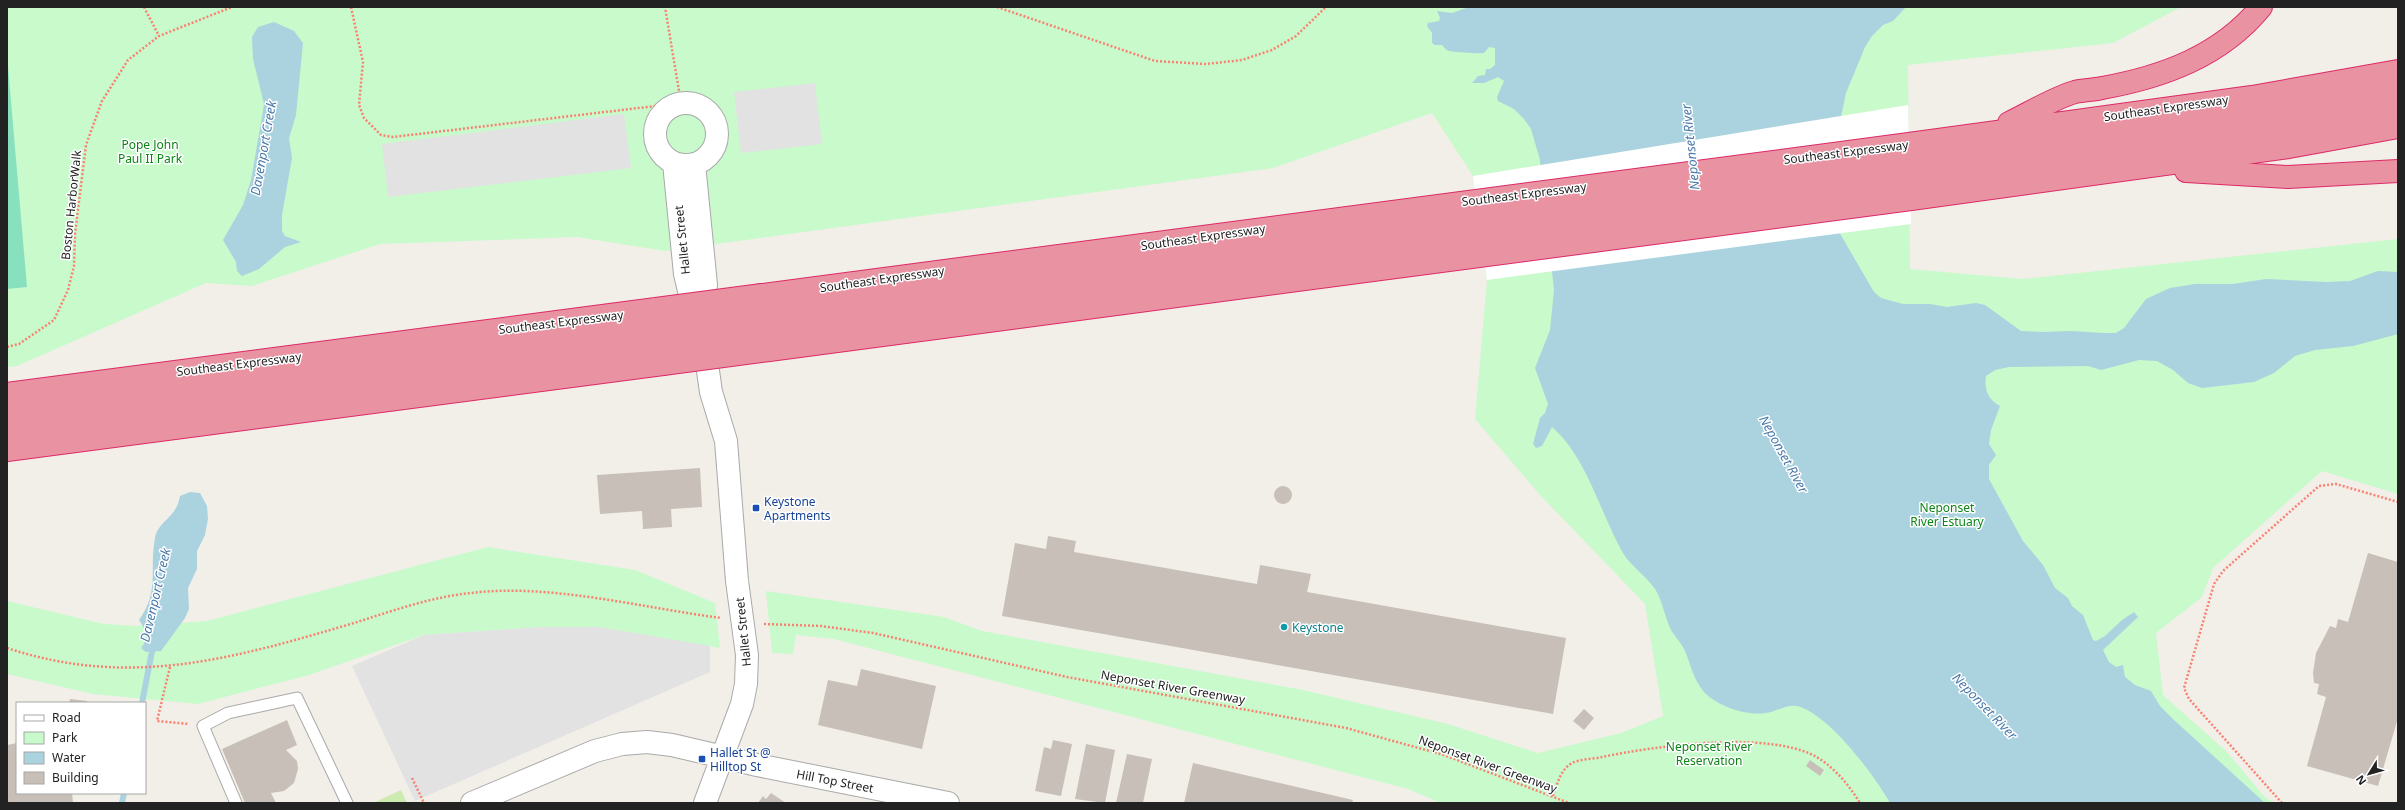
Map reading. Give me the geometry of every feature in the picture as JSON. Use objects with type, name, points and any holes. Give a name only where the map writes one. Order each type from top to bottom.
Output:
[{"type":"highway","points":[[1988,132],[2074,92],[2132,82],[2190,63],[2215,49],[2237,33],[2261,7]]},
{"type":"highway","name":"Southeast Expressway","points":[[7,450],[659,337],[1910,171],[1988,132],[2259,95],[2398,71]]},
{"type":"highway","points":[[1910,171],[2398,90]]},
{"type":"highway","points":[[1910,171],[2287,129],[2398,109]]},
{"type":"highway","name":"Southeast Expressway","points":[[7,394],[659,337],[1910,171],[2137,168],[2290,147],[2398,127]]},
{"type":"highway","points":[[2137,168],[2288,177],[2398,171]]},
{"type":"highway","points":[[7,412],[659,337]]},
{"type":"highway","points":[[7,432],[659,337]]},
{"type":"street","points":[[689,102],[704,108],[712,117],[717,129],[715,147],[703,161],[684,164],[664,157],[658,149],[654,129],[663,112],[681,103],[689,102]]},
{"type":"street","name":"Hallet Street","points":[[684,164],[685,274],[690,295],[700,314],[711,392],[726,441],[737,581],[747,655],[746,684],[742,704],[705,803]]},
{"type":"street","points":[[472,803],[581,756],[622,744],[659,743],[723,757]]},
{"type":"street","name":"Hill Top Street","points":[[723,757],[948,803]]},
{"type":"lane","points":[[236,803],[203,726],[228,713],[297,698],[347,803]]},
{"type":"path","points":[[144,7],[159,36]]},
{"type":"path","name":"Boston HarborWalk","points":[[7,347],[19,344],[54,320],[68,290],[74,266],[75,234],[86,145],[102,101],[128,60],[159,36],[232,7]]},
{"type":"path","points":[[351,7],[363,62],[359,105],[364,118],[381,135],[393,138],[681,103],[665,7]]},
{"type":"path","points":[[997,7],[1155,61],[1206,64],[1242,60],[1272,50],[1296,36],[1326,7]]},
{"type":"path","points":[[2282,803],[2189,699],[2184,688],[2214,584],[2233,560],[2319,486],[2336,484],[2398,502]]},
{"type":"path","points":[[7,648],[39,658],[75,663],[145,668],[170,667],[256,651],[431,600],[473,592],[556,594],[720,618]]},
{"type":"path","name":"Neponset River Greenway","points":[[765,624],[821,626],[873,633],[1067,677],[1346,728],[1444,755],[1569,803]]},
{"type":"path","points":[[170,667],[157,721],[203,726]]},
{"type":"path","points":[[1553,796],[1562,772],[1572,763],[1636,750],[1718,742],[1769,744],[1804,750],[1820,759],[1847,782],[1860,803]]},
{"type":"path","points":[[412,778],[424,803]]},
{"type":"green space","points":[[7,7],[2181,7],[2113,43],[1908,65],[1910,269],[2022,279],[2398,239],[2398,494],[2322,471],[2213,568],[2202,597],[2156,633],[2163,695],[2226,751],[2264,796],[2274,803],[1441,803],[1408,789],[834,639],[796,635],[793,654],[772,653],[766,591],[944,617],[982,631],[1303,690],[1448,724],[1538,753],[1621,733],[1663,716],[1645,604],[1540,495],[1475,419],[1487,280],[1473,176],[1432,113],[1273,168],[665,251],[577,237],[380,244],[252,286],[206,283],[17,366],[7,367]]},
{"type":"green space","points":[[7,55],[27,287],[7,289]]},
{"type":"green space","points":[[488,547],[635,570],[715,603],[720,648],[599,627],[543,627],[424,635],[309,675],[198,704],[93,694],[7,674],[7,601],[104,624],[136,626],[207,621]]},
{"type":"green space","points":[[401,790],[407,803],[373,803]]},
{"type":"shaded area","points":[[815,83],[822,144],[741,153],[734,92]]},
{"type":"shaded area","points":[[624,114],[631,168],[388,197],[382,144]]},
{"type":"shaded area","points":[[543,627],[599,627],[710,646],[710,672],[415,801],[352,666],[424,635]]},
{"type":"water","name":"Neponset River Estuary","points":[[1469,7],[1906,7],[1893,21],[1883,25],[1872,36],[1865,47],[1846,93],[1838,131],[1835,225],[1874,292],[1881,298],[1903,304],[1930,304],[1947,307],[1976,303],[1985,305],[2021,331],[2116,333],[2124,328],[2146,299],[2170,288],[2195,284],[2233,284],[2266,279],[2326,282],[2350,281],[2378,271],[2398,272],[2398,334],[2353,346],[2315,350],[2295,356],[2274,373],[2254,382],[2202,388],[2188,383],[2173,370],[2157,361],[2139,360],[2101,370],[2088,366],[2009,367],[1995,370],[1986,376],[1986,390],[1992,400],[2000,406],[1991,430],[1989,444],[1996,455],[1989,465],[1989,479],[2023,541],[2043,565],[2055,588],[2068,598],[2072,606],[2083,615],[2093,640],[2096,641],[2105,636],[2122,620],[2134,612],[2138,617],[2103,650],[2109,662],[2116,667],[2123,665],[2125,677],[2135,685],[2151,691],[2160,706],[2174,720],[2265,803],[1890,803],[1874,777],[1850,747],[1822,720],[1809,711],[1793,706],[1757,714],[1749,713],[1724,706],[1716,702],[1704,692],[1695,677],[1683,648],[1670,628],[1655,588],[1623,553],[1575,454],[1564,439],[1552,427],[1542,446],[1536,448],[1533,444],[1540,418],[1545,413],[1548,404],[1535,368],[1550,330],[1554,290],[1540,160],[1531,129],[1524,119],[1514,109],[1498,101],[1497,97],[1504,81],[1498,77],[1484,83],[1472,83],[1478,76],[1485,75],[1486,69],[1490,69],[1495,65],[1495,48],[1489,47],[1484,53],[1461,52],[1449,51],[1442,45],[1435,45],[1432,43],[1432,33],[1427,26],[1428,23],[1439,21],[1440,18],[1437,11],[1452,13]]},
{"type":"water","points":[[274,22],[294,31],[303,43],[296,115],[289,138],[292,158],[282,215],[282,231],[285,236],[301,242],[285,247],[259,269],[242,276],[237,271],[236,262],[223,240],[243,205],[251,180],[264,104],[253,59],[252,37],[258,27]]},
{"type":"water","points":[[190,492],[200,493],[207,506],[208,519],[205,535],[197,551],[197,569],[188,588],[189,609],[185,618],[161,651],[146,652],[141,648],[145,641],[146,634],[139,620],[150,599],[152,590],[153,550],[156,533],[176,508],[180,496]]},
{"type":"pier","points":[[1908,105],[1911,224],[1487,280],[1473,176]]},
{"type":"building","points":[[700,468],[702,507],[671,509],[672,527],[643,529],[642,511],[600,514],[597,475]]},
{"type":"building","points":[[1283,486],[1289,489],[1292,495],[1289,501],[1283,504],[1277,501],[1274,495],[1277,489]]},
{"type":"building","name":"Keystone","points":[[1048,536],[1076,541],[1074,552],[1257,584],[1260,565],[1311,574],[1307,592],[1566,638],[1553,714],[1002,616],[1015,543],[1046,549]]},
{"type":"building","points":[[2368,553],[2398,562],[2398,718],[2378,786],[2307,766],[2326,697],[2317,694],[2319,684],[2314,683],[2313,673],[2316,653],[2330,626],[2336,628],[2338,619],[2348,622]]},
{"type":"building","points":[[861,669],[936,686],[922,749],[818,725],[828,680],[857,686]]},
{"type":"building","points":[[70,699],[87,701],[87,702],[69,702]]},
{"type":"building","points":[[1584,709],[1594,718],[1584,730],[1573,721]]},
{"type":"building","points":[[287,720],[297,745],[286,750],[297,761],[298,769],[294,783],[284,791],[271,793],[276,803],[245,803],[222,749]]},
{"type":"building","points":[[1053,740],[1072,744],[1061,796],[1035,791],[1044,747],[1051,749]]},
{"type":"building","points":[[16,743],[16,794],[72,794],[73,803],[7,803],[7,745]]},
{"type":"building","points":[[1086,744],[1115,750],[1105,803],[1075,799]]},
{"type":"building","points":[[1127,754],[1152,759],[1143,803],[1116,803]]},
{"type":"building","points":[[1810,760],[1824,770],[1820,776],[1806,766]]},
{"type":"building","points":[[1193,763],[1353,800],[1352,803],[1184,803]]},
{"type":"building","points":[[771,793],[786,803],[758,803],[763,796],[766,799]]},
{"type":"waterway","name":"Davenport Creek","points":[[142,702],[153,646]]},
{"type":"waterway","name":"Davenport Creek","points":[[122,803],[124,794]]},
{"type":"place","name":"Keystone Apartments","points":[[756,508]]},
{"type":"place","name":"Keystone","points":[[1284,627]]},
{"type":"place","name":"Hallet St @ Hilltop St","points":[[702,759]]},
{"type":"park label","name":"Pope John Paul II Park","points":[[150,151]]},
{"type":"park label","name":"Neponset River Reservation","points":[[1709,753]]},
{"type":"water label","name":"Neponset River","points":[[1690,147]]},
{"type":"water label","name":"Neponset River","points":[[1784,454]]},
{"type":"water label","name":"Neponset River","points":[[1985,706]]}]
